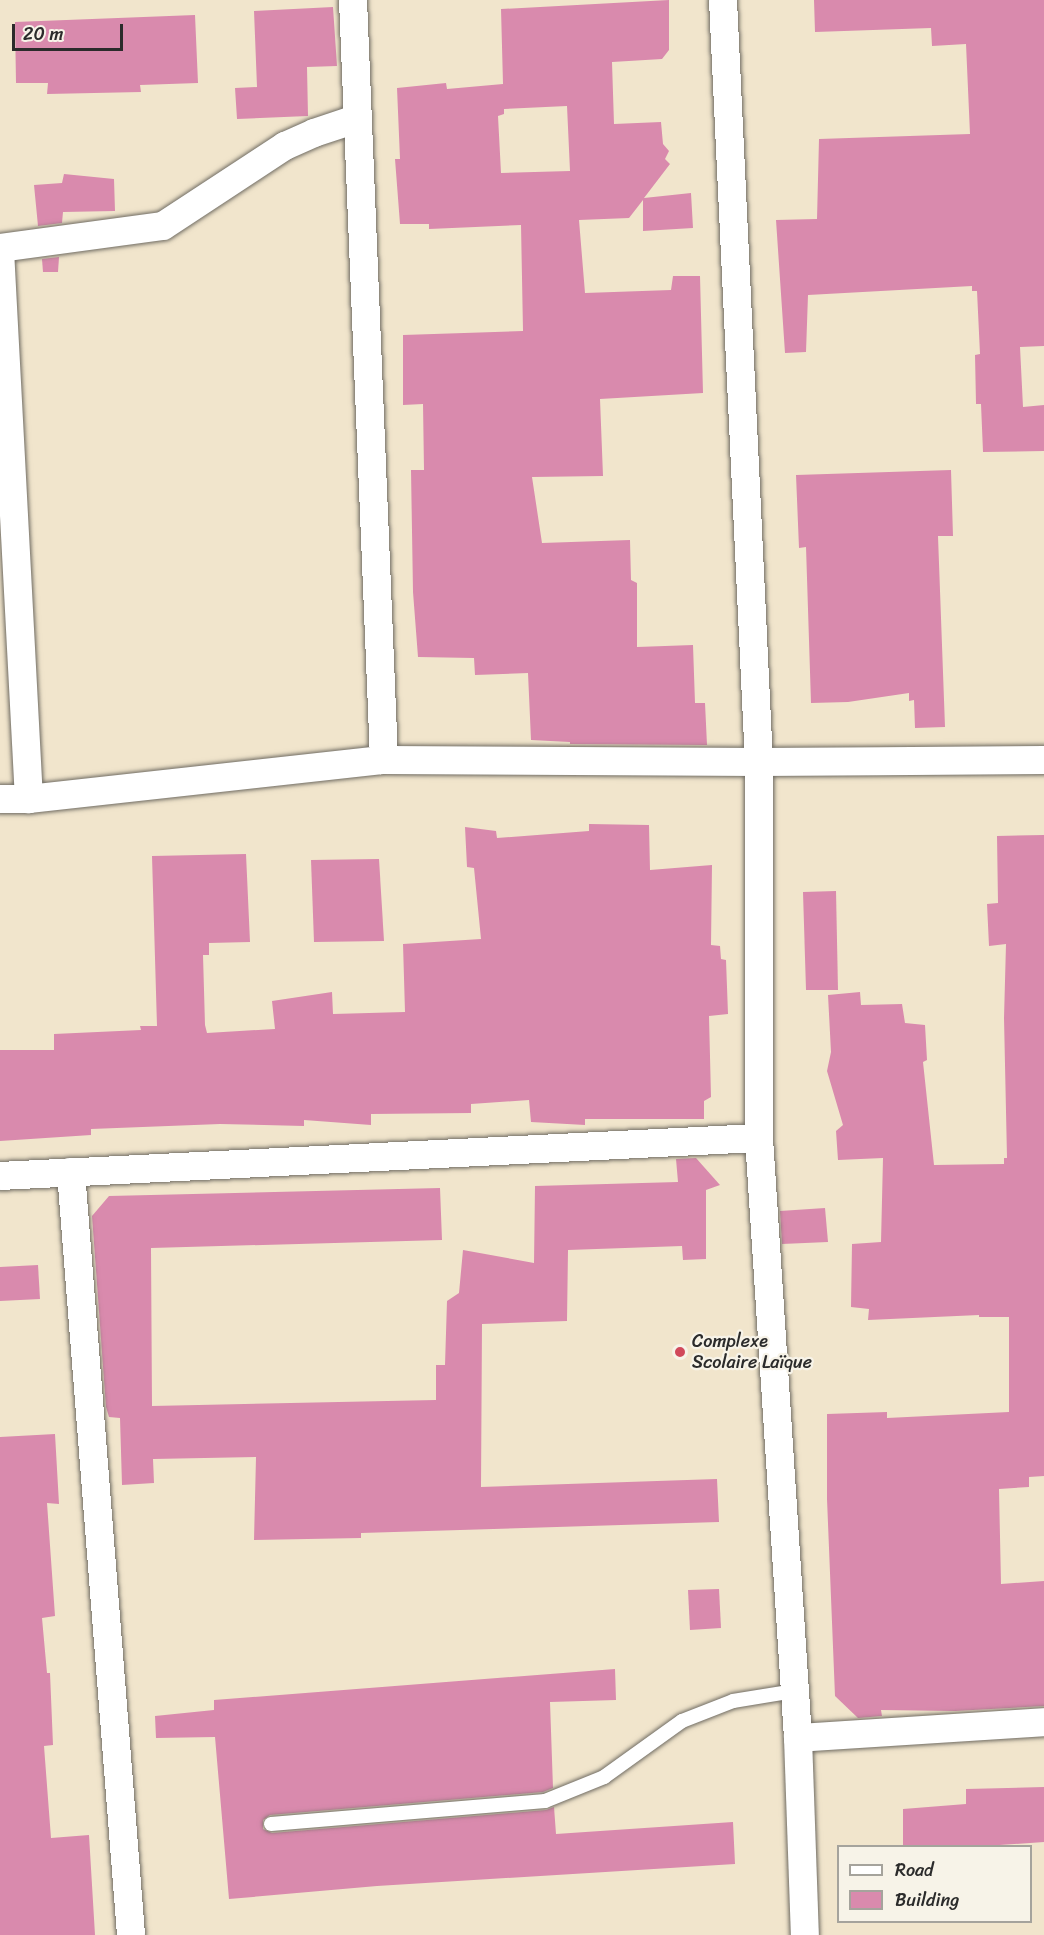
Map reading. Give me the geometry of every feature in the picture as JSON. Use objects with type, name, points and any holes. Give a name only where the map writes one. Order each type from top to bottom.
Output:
[{"type":"street","points":[[353,0],[384,760]]},
{"type":"street","points":[[723,0],[759,762],[759,1138],[798,1738],[805,1935]]},
{"type":"street","points":[[29,799],[0,249],[163,226],[285,146],[314,133],[357,119]]},
{"type":"street","points":[[0,800],[29,799],[384,760],[759,762],[1044,760]]},
{"type":"street","points":[[0,1176],[759,1138]]},
{"type":"street","points":[[71,1172],[130,1935]]},
{"type":"street","points":[[798,1738],[1044,1722]]},
{"type":"lane","points":[[271,1824],[545,1801],[604,1777],[682,1720],[733,1701],[795,1691]]},
{"type":"building","points":[[669,0],[669,50],[662,59],[612,62],[614,124],[661,122],[663,144],[669,151],[665,159],[670,164],[644,198],[691,193],[693,228],[643,231],[643,200],[629,218],[579,220],[585,293],[671,290],[673,276],[700,276],[703,393],[600,399],[603,476],[532,477],[542,543],[630,540],[631,580],[637,583],[637,647],[693,645],[695,703],[705,703],[707,745],[570,744],[570,742],[531,740],[528,673],[475,675],[474,658],[418,657],[413,592],[411,470],[424,470],[423,404],[403,405],[403,335],[523,331],[521,225],[429,229],[429,224],[400,224],[395,159],[400,159],[397,88],[446,83],[447,89],[503,84],[501,9]],"holes":[[[567,106],[570,171],[501,173],[498,116],[504,114],[504,109]]]},
{"type":"building","points":[[814,0],[1044,0],[1044,346],[1020,347],[1023,407],[1044,405],[1044,451],[983,452],[981,404],[976,404],[975,355],[980,354],[977,291],[972,291],[972,286],[808,295],[806,352],[785,353],[776,220],[817,219],[819,139],[970,134],[966,44],[932,46],[931,28],[815,32]]},
{"type":"building","points":[[333,7],[337,66],[307,67],[308,116],[237,119],[235,88],[257,87],[254,11]]},
{"type":"building","points":[[195,15],[198,83],[140,85],[141,92],[47,94],[48,83],[16,83],[15,22]]},
{"type":"building","points":[[64,174],[114,179],[115,211],[63,212],[62,223],[38,226],[34,185],[62,183]]},
{"type":"building","points":[[59,257],[58,272],[43,272],[42,259]]},
{"type":"building","points":[[951,470],[953,536],[938,536],[945,727],[915,728],[914,700],[909,701],[909,693],[848,702],[811,703],[806,547],[799,548],[796,475]]},
{"type":"building","points":[[589,824],[649,825],[650,870],[712,865],[711,945],[720,946],[721,959],[726,960],[728,1014],[709,1016],[711,1097],[704,1101],[704,1119],[585,1119],[585,1125],[531,1122],[529,1100],[471,1104],[471,1113],[371,1114],[371,1125],[304,1120],[304,1126],[220,1124],[91,1129],[91,1135],[0,1141],[0,1050],[54,1050],[54,1034],[141,1030],[140,1026],[157,1026],[152,856],[246,854],[250,942],[209,943],[209,955],[203,955],[205,1025],[207,1033],[275,1029],[272,1001],[332,992],[333,1014],[405,1012],[403,944],[481,939],[474,868],[467,867],[465,827],[496,831],[497,838],[589,831]]},
{"type":"building","points":[[1044,835],[1044,1476],[1029,1477],[1029,1487],[999,1489],[1001,1584],[1044,1581],[1044,1706],[955,1711],[881,1710],[882,1716],[858,1718],[835,1696],[827,1499],[827,1414],[887,1412],[887,1418],[1009,1412],[1009,1317],[979,1317],[979,1315],[868,1320],[869,1309],[851,1307],[852,1244],[881,1242],[883,1158],[838,1160],[836,1131],[843,1125],[827,1071],[831,1052],[828,995],[860,992],[861,1005],[902,1004],[905,1023],[925,1025],[927,1060],[923,1062],[934,1165],[1004,1164],[1004,1158],[1007,1158],[1004,1018],[1006,944],[989,946],[987,904],[998,903],[997,836]]},
{"type":"building","points":[[379,859],[384,941],[314,942],[311,860]]},
{"type":"building","points":[[836,891],[838,990],[806,990],[803,892]]},
{"type":"building","points":[[696,1158],[720,1185],[706,1190],[706,1259],[683,1260],[682,1246],[568,1250],[567,1321],[482,1324],[481,1487],[717,1479],[719,1522],[361,1533],[361,1538],[254,1540],[256,1457],[153,1459],[154,1483],[122,1485],[120,1418],[109,1417],[106,1407],[92,1216],[109,1196],[440,1188],[442,1240],[151,1248],[152,1406],[436,1400],[436,1365],[445,1365],[447,1301],[459,1293],[463,1250],[534,1263],[535,1186],[678,1182],[676,1159]]},
{"type":"building","points":[[825,1208],[828,1242],[782,1244],[780,1211]]},
{"type":"building","points":[[38,1265],[40,1299],[0,1301],[0,1267]]},
{"type":"building","points":[[55,1434],[59,1504],[47,1503],[55,1616],[42,1618],[47,1673],[50,1673],[53,1745],[44,1746],[51,1838],[89,1835],[95,1935],[0,1935],[0,1437]]},
{"type":"building","points":[[719,1589],[721,1628],[690,1630],[688,1590]]},
{"type":"building","points":[[615,1669],[616,1700],[550,1702],[553,1788],[543,1792],[270,1815],[263,1820],[263,1829],[272,1833],[546,1810],[554,1807],[556,1834],[733,1822],[735,1864],[377,1886],[229,1899],[215,1737],[156,1738],[155,1716],[214,1710],[214,1700]]},
{"type":"building","points":[[1044,1787],[1044,1842],[1000,1845],[903,1845],[903,1809],[966,1804],[966,1789]]},
{"type":"place","name":"Complexe Scolaire Laïque","points":[[680,1352]]}]
